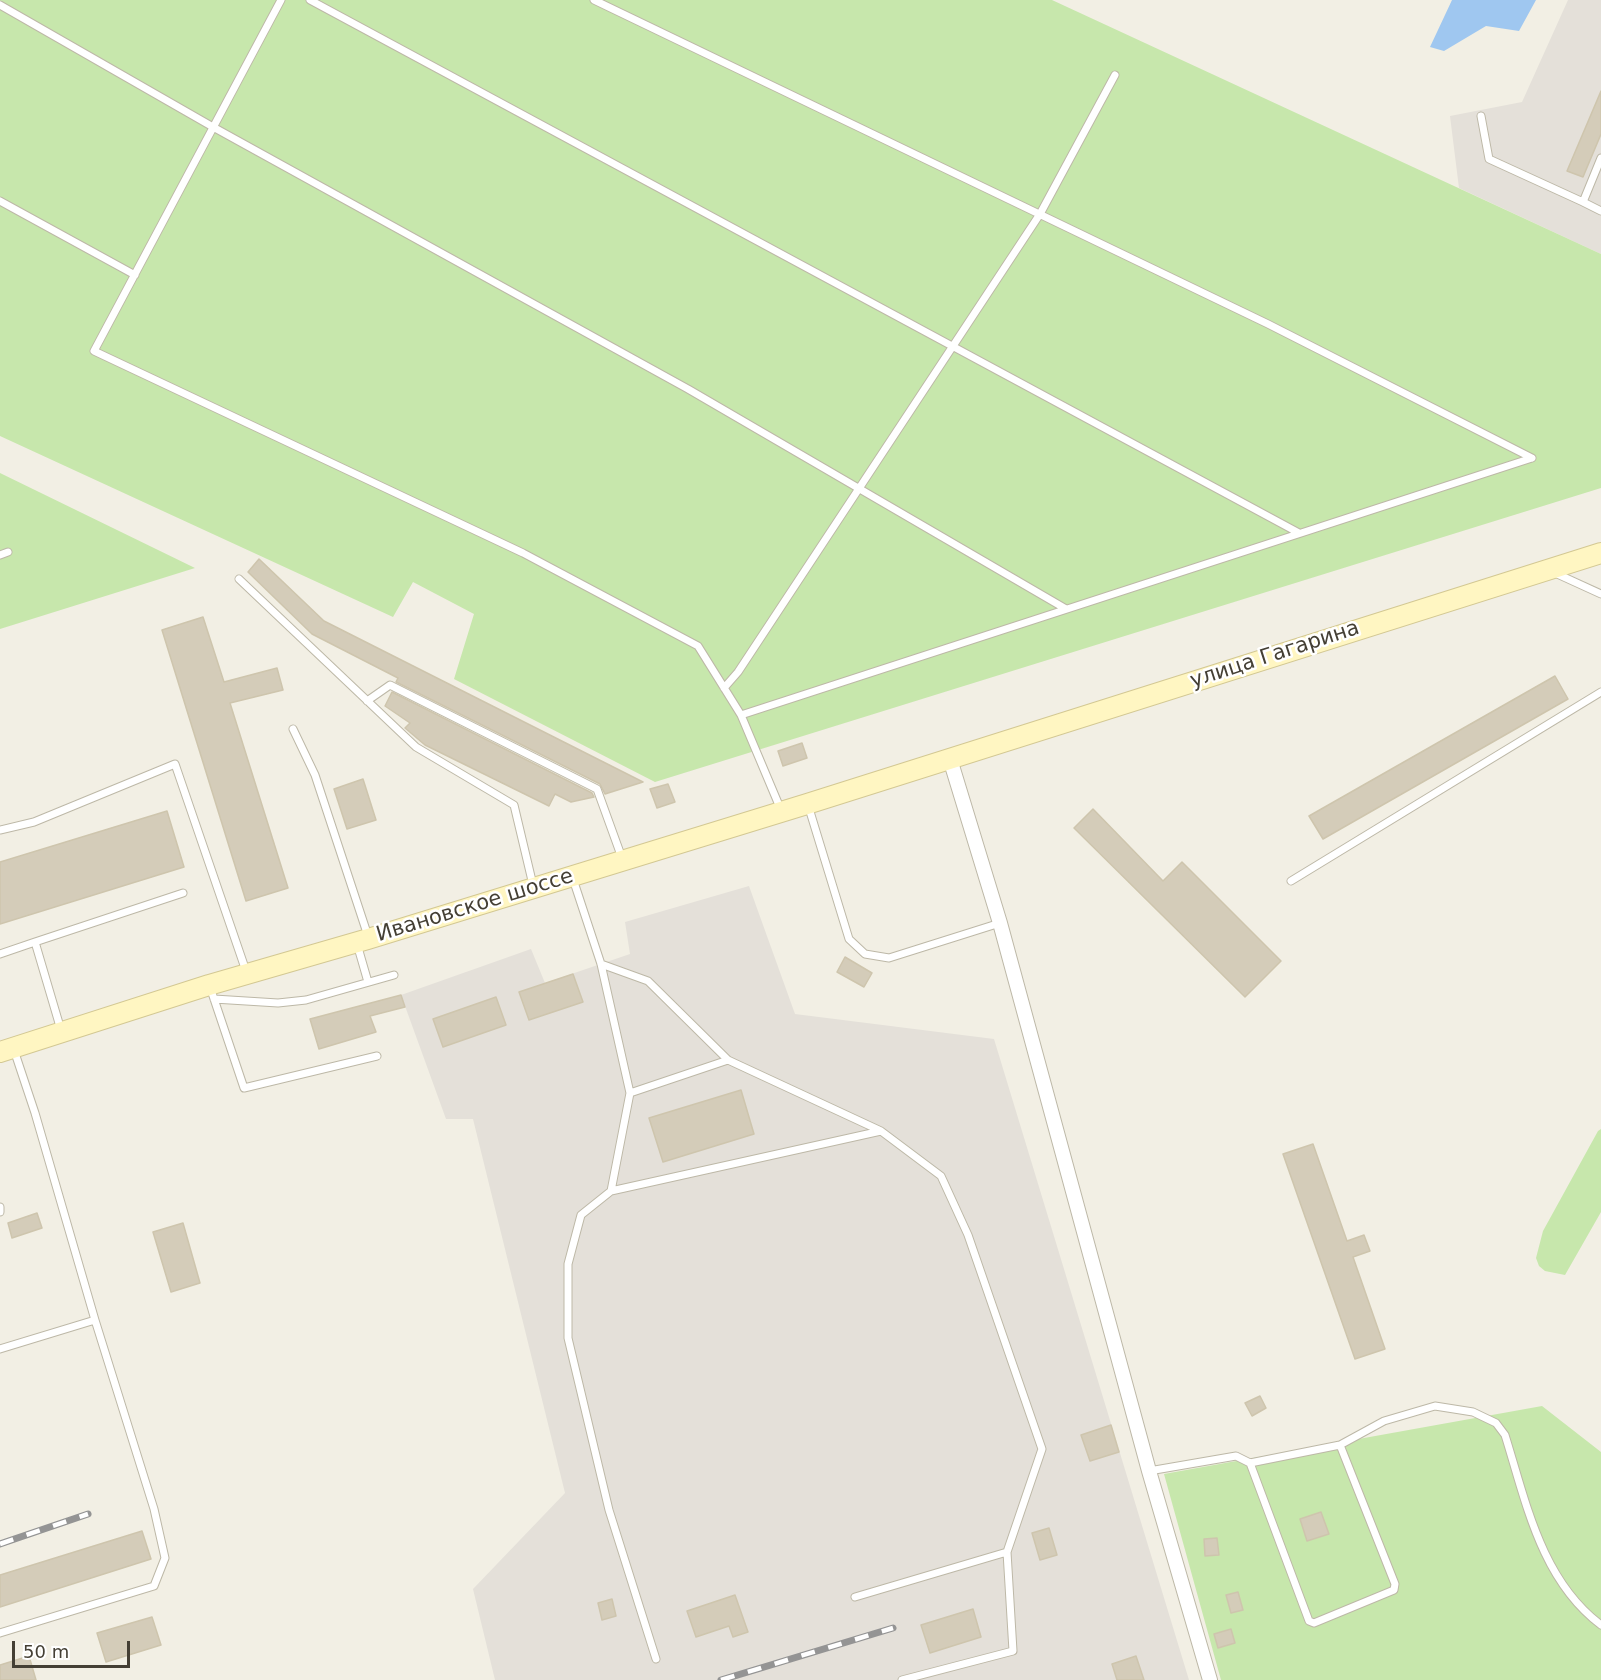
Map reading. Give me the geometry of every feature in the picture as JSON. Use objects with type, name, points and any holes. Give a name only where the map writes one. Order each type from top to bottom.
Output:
[{"type":"street","name":"улица Гагарина","points":[[950,759],[1601,553]]},
{"type":"street","name":"Ивановское шоссе","points":[[6,1050],[61,1032],[211,992],[247,974],[362,941],[950,759]]},
{"type":"street","points":[[950,759],[1000,923],[1149,1471],[1210,1680]]},
{"type":"lane","points":[[281,0],[94,351],[543,564],[698,646],[741,714],[782,812]]},
{"type":"lane","points":[[310,0],[1299,533]]},
{"type":"lane","points":[[594,0],[1268,324],[1532,458],[741,714]]},
{"type":"lane","points":[[0,5],[213,127],[688,389],[1066,609]]},
{"type":"lane","points":[[724,688],[738,672],[860,489],[1040,214],[1115,75]]},
{"type":"lane","points":[[1481,116],[1489,159],[1601,211]]},
{"type":"lane","points":[[1583,202],[1601,158]]},
{"type":"lane","points":[[0,201],[135,275]]},
{"type":"lane","points":[[1547,569],[1601,594]]},
{"type":"lane","points":[[239,579],[416,747],[514,805],[534,888]]},
{"type":"lane","points":[[367,701],[390,685],[597,789],[623,861]]},
{"type":"lane","points":[[1291,881],[1601,692]]},
{"type":"lane","points":[[293,729],[315,775],[362,941],[368,982]]},
{"type":"lane","points":[[0,830],[34,822],[175,764],[247,974]]},
{"type":"lane","points":[[807,804],[849,939],[865,954],[889,958],[1000,923]]},
{"type":"lane","points":[[572,876],[602,964],[630,1093],[610,1191]]},
{"type":"lane","points":[[0,954],[183,893]]},
{"type":"lane","points":[[35,942],[61,1032]]},
{"type":"lane","points":[[602,964],[648,981],[728,1060],[881,1131],[941,1176],[968,1235],[1042,1449],[1007,1552],[1014,1651],[902,1680]]},
{"type":"lane","points":[[377,1056],[244,1088],[211,992],[278,1003],[306,1000],[394,975]]},
{"type":"lane","points":[[0,1633],[154,1586],[165,1558],[154,1509],[95,1320],[35,1113],[6,1050]]},
{"type":"lane","points":[[630,1093],[728,1060]]},
{"type":"lane","points":[[656,1659],[609,1510],[568,1338],[568,1264],[581,1215],[610,1191],[881,1131]]},
{"type":"lane","points":[[0,1349],[95,1320]]},
{"type":"lane","points":[[1149,1471],[1236,1456],[1250,1463],[1340,1445],[1384,1421],[1436,1406],[1473,1412],[1496,1423],[1505,1435],[1535,1534],[1562,1585],[1601,1625]]},
{"type":"lane","points":[[1250,1463],[1309,1621],[1314,1623],[1394,1590],[1395,1584],[1340,1445]]},
{"type":"lane","points":[[855,1598],[1007,1552]]},
{"type":"shaded area","points":[[1568,0],[1601,0],[1601,254],[1459,188],[1450,116],[1522,102]]},
{"type":"shaded area","points":[[749,886],[795,1014],[994,1039],[1189,1680],[495,1680],[473,1589],[565,1493],[473,1119],[446,1119],[401,995],[531,949],[545,983],[630,954],[625,922]]},
{"type":"green space","points":[[0,0],[1052,0],[1601,254],[1601,488],[655,782],[454,679],[474,614],[413,582],[393,617],[0,436]]},
{"type":"green space","points":[[0,473],[195,568],[0,629]]},
{"type":"green space","points":[[1601,1129],[1601,1212],[1565,1275],[1545,1271],[1539,1266],[1536,1258],[1543,1231]]},
{"type":"green space","points":[[1542,1406],[1601,1452],[1601,1680],[1221,1680],[1164,1474]]},
{"type":"water","points":[[1452,0],[1536,0],[1519,31],[1486,26],[1444,51],[1430,47]]},
{"type":"building","points":[[1601,91],[1601,134],[1583,177],[1567,171]]},
{"type":"building","points":[[259,559],[324,621],[643,782],[605,794],[600,784],[396,682],[398,678],[312,634],[248,572]]},
{"type":"building","points":[[203,617],[224,682],[277,668],[283,690],[230,703],[288,888],[246,901],[162,630]]},
{"type":"building","points":[[1555,676],[1568,699],[1323,839],[1309,816]]},
{"type":"building","points":[[392,692],[592,793],[594,797],[571,802],[555,794],[549,806],[425,745],[405,728],[410,723],[385,706]]},
{"type":"building","points":[[802,743],[807,758],[783,766],[778,751]]},
{"type":"building","points":[[363,779],[376,820],[347,829],[334,789]]},
{"type":"building","points":[[668,784],[675,802],[657,808],[650,789]]},
{"type":"building","points":[[1093,809],[1163,881],[1182,862],[1281,961],[1245,997],[1074,828]]},
{"type":"building","points":[[167,811],[184,867],[0,924],[0,862]]},
{"type":"building","points":[[845,957],[872,973],[864,987],[837,972]]},
{"type":"building","points":[[573,974],[583,1002],[529,1020],[519,992]]},
{"type":"building","points":[[401,995],[405,1007],[370,1016],[376,1032],[319,1049],[310,1019]]},
{"type":"building","points":[[496,997],[506,1025],[443,1047],[433,1019]]},
{"type":"building","points":[[741,1090],[754,1134],[663,1162],[649,1118]]},
{"type":"building","points":[[1313,1144],[1347,1241],[1364,1235],[1370,1251],[1353,1257],[1385,1349],[1355,1359],[1283,1154]]},
{"type":"building","points":[[37,1213],[42,1228],[12,1238],[8,1223]]},
{"type":"building","points":[[183,1223],[200,1283],[171,1292],[153,1232]]},
{"type":"building","points":[[1260,1396],[1266,1408],[1252,1416],[1245,1403]]},
{"type":"building","points":[[1111,1425],[1119,1452],[1090,1461],[1081,1435]]},
{"type":"building","points":[[1321,1512],[1329,1534],[1307,1541],[1300,1519]]},
{"type":"building","points":[[1049,1528],[1057,1555],[1040,1560],[1032,1533]]},
{"type":"building","points":[[142,1531],[151,1559],[0,1607],[0,1575]]},
{"type":"building","points":[[1217,1538],[1219,1555],[1205,1556],[1204,1539]]},
{"type":"building","points":[[1238,1592],[1243,1610],[1231,1613],[1226,1595]]},
{"type":"building","points":[[735,1595],[748,1632],[733,1637],[729,1626],[696,1637],[687,1611]]},
{"type":"building","points":[[612,1599],[616,1616],[602,1620],[598,1603]]},
{"type":"building","points":[[973,1609],[981,1637],[930,1653],[921,1625]]},
{"type":"building","points":[[152,1617],[161,1645],[106,1662],[97,1633]]},
{"type":"building","points":[[1231,1629],[1235,1643],[1218,1648],[1214,1634]]},
{"type":"building","points":[[29,1656],[36,1680],[0,1680],[0,1665]]},
{"type":"building","points":[[1136,1656],[1144,1680],[1117,1680],[1112,1664]]},
{"type":"railway","points":[[0,1544],[88,1514]]},
{"type":"railway","points":[[721,1680],[893,1628]]}]
